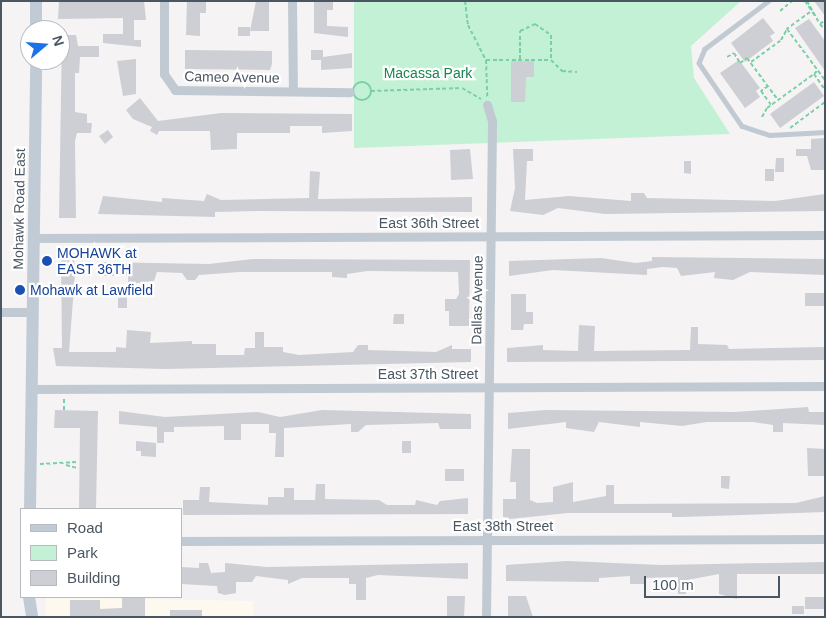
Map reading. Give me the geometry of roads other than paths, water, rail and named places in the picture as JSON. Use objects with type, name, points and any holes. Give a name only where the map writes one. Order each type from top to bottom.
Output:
[{"type":"main road","points":[[36,1],[36,20]]},
{"type":"main road","name":"Mohawk Road East","points":[[30,508],[36,70]]},
{"type":"street","name":"Cameo Avenue","points":[[164,1],[164,74],[175,90],[350,92]]},
{"type":"street","points":[[292,1],[293,91]]},
{"type":"street","name":"Dallas Avenue","points":[[486,617],[492,237],[492,122],[487,105]]},
{"type":"street","name":"East 36th Street","points":[[34,238],[825,235]]},
{"type":"street","points":[[1,312],[32,312]]},
{"type":"street","name":"East 37th Street","points":[[31,389],[825,386]]},
{"type":"street","name":"East 38th Street","points":[[182,540],[825,539]]},
{"type":"lane","points":[[769,1],[705,49],[699,63],[742,126],[754,132],[782,134],[825,132]]},
{"type":"place","name":"MOHAWK at EAST 36TH","points":[[47,261]]},
{"type":"place","name":"Mohawk at Lawfield","points":[[20,290]]},
{"type":"park label","name":"Macassa Park","points":[[428,73]]}]
